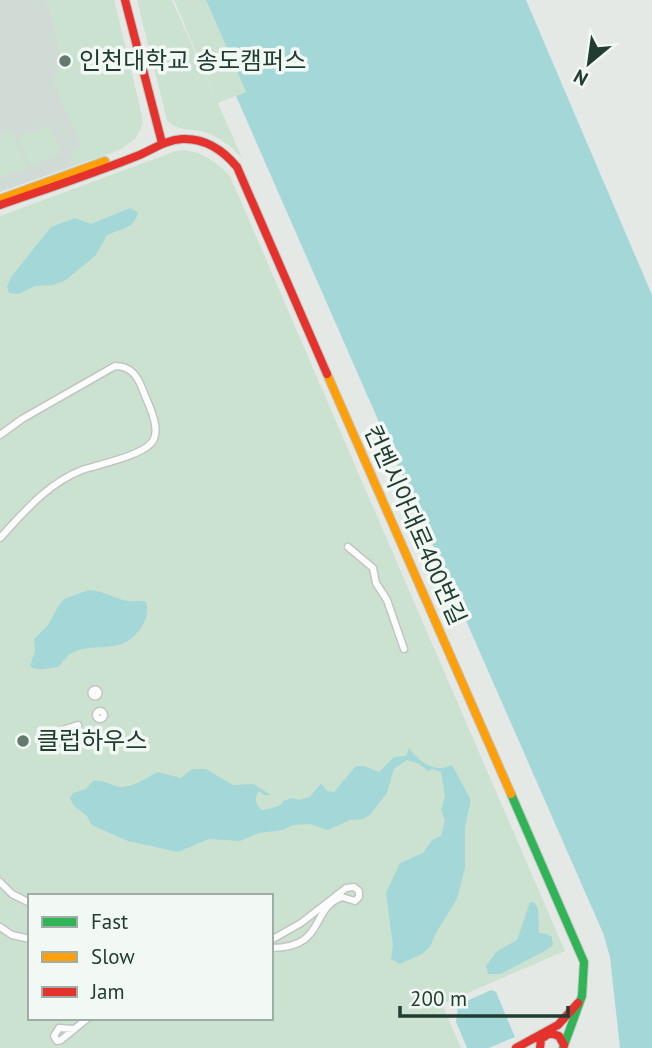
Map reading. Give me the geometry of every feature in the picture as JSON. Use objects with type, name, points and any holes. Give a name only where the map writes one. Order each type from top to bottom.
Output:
[{"type":"street","points":[[0,205],[162,143],[125,0]]},
{"type":"street","name":"컨벤시아대로400번길","points":[[162,143],[182,139],[208,143],[225,154],[241,174],[581,953],[586,979],[583,994]]},
{"type":"street","points":[[0,199],[120,156],[152,149]]},
{"type":"street","points":[[0,435],[22,419],[115,366],[131,370],[139,380],[156,432],[151,444],[145,449],[81,471],[54,486],[0,538]]},
{"type":"street","points":[[348,547],[373,568],[376,583],[387,600],[404,649]]},
{"type":"street","points":[[62,730],[78,725]]},
{"type":"street","points":[[0,882],[0,891],[9,891]]},
{"type":"street","points":[[0,882],[28,903]]},
{"type":"street","points":[[273,939],[301,923],[345,888],[355,887],[359,891],[359,897],[355,901],[342,897],[334,901],[315,930],[301,943],[292,947],[273,948]]},
{"type":"street","points":[[0,927],[12,935],[28,939]]},
{"type":"street","points":[[516,1048],[545,1035],[567,1019],[583,994]]},
{"type":"street","points":[[563,1048],[577,1018],[583,994]]},
{"type":"street","points":[[74,1028],[85,1020]]},
{"type":"street","points":[[540,1048],[540,1041],[545,1035],[557,1034],[563,1040],[563,1048]]},
{"type":"shaded area","name":"인천대학교 송도캠퍼스","points":[[0,0],[114,0],[142,116],[143,123],[136,138],[121,149],[0,192]]},
{"type":"green space","points":[[45,0],[114,0],[142,116],[141,128],[128,144],[107,155],[73,165],[71,152],[81,145],[54,82],[60,56],[53,20]]},
{"type":"green space","points":[[137,0],[172,0],[217,102],[174,0],[206,0],[246,92],[218,103],[242,158],[215,136],[180,128],[167,120]]},
{"type":"green space","points":[[49,125],[61,153],[30,167],[18,138]]},
{"type":"green space","points":[[11,130],[27,167],[0,179],[0,135]]},
{"type":"green space","points":[[176,151],[191,151],[204,156],[230,176],[565,951],[442,1004],[461,1048],[0,1048],[0,216]]},
{"type":"water","points":[[206,0],[526,0],[652,295],[652,1048],[620,1048],[610,957],[603,933],[236,96],[246,92]]},
{"type":"water","points":[[130,208],[138,212],[134,222],[107,235],[96,255],[66,280],[53,285],[35,286],[19,294],[9,293],[7,287],[11,277],[51,227],[75,218],[91,224]]},
{"type":"water","points":[[89,590],[128,601],[146,602],[147,615],[141,628],[124,643],[72,653],[58,667],[39,669],[30,666],[35,651],[34,639],[48,625],[59,605],[64,599]]},
{"type":"water","points":[[409,748],[426,764],[436,768],[452,765],[471,800],[465,827],[465,868],[457,899],[430,947],[422,954],[400,964],[391,959],[393,945],[386,893],[400,863],[423,853],[432,840],[441,836],[445,821],[441,810],[445,796],[441,772],[433,769],[428,771],[407,760],[394,769],[387,793],[370,815],[328,830],[310,824],[293,825],[283,830],[259,833],[240,841],[209,839],[178,852],[128,841],[96,827],[73,805],[70,798],[73,793],[86,789],[93,781],[126,787],[158,772],[181,778],[192,769],[206,769],[233,785],[253,784],[271,795],[264,795],[259,791],[257,794],[257,804],[262,810],[276,807],[292,798],[299,800],[310,797],[321,783],[327,791],[334,792],[356,766],[379,772],[394,757],[406,756]]},
{"type":"water","points":[[530,902],[535,903],[538,909],[539,933],[552,937],[553,945],[500,974],[488,974],[486,966],[497,951],[517,940]]},
{"type":"water","points":[[491,990],[496,992],[515,1037],[489,1048],[467,1048],[456,1022],[458,1005]]},
{"type":"traffic: fast","points":[[511,794],[584,962],[582,996],[563,1048]]},
{"type":"traffic: slow","points":[[0,199],[105,161]]},
{"type":"traffic: slow","points":[[327,374],[511,794]]},
{"type":"traffic: jam","points":[[125,0],[162,143]]},
{"type":"traffic: jam","points":[[0,205],[103,169],[170,141],[190,139],[212,146],[226,155],[237,167],[327,374]]},
{"type":"traffic: jam","points":[[516,1048],[558,1025],[578,1003]]},
{"type":"traffic: jam","points":[[540,1048],[541,1039],[550,1033],[559,1036],[564,1045]]},
{"type":"place","name":"인천대학교 송도캠퍼스","points":[[65,61]]},
{"type":"place","name":"클럽하우스","points":[[23,741]]}]
